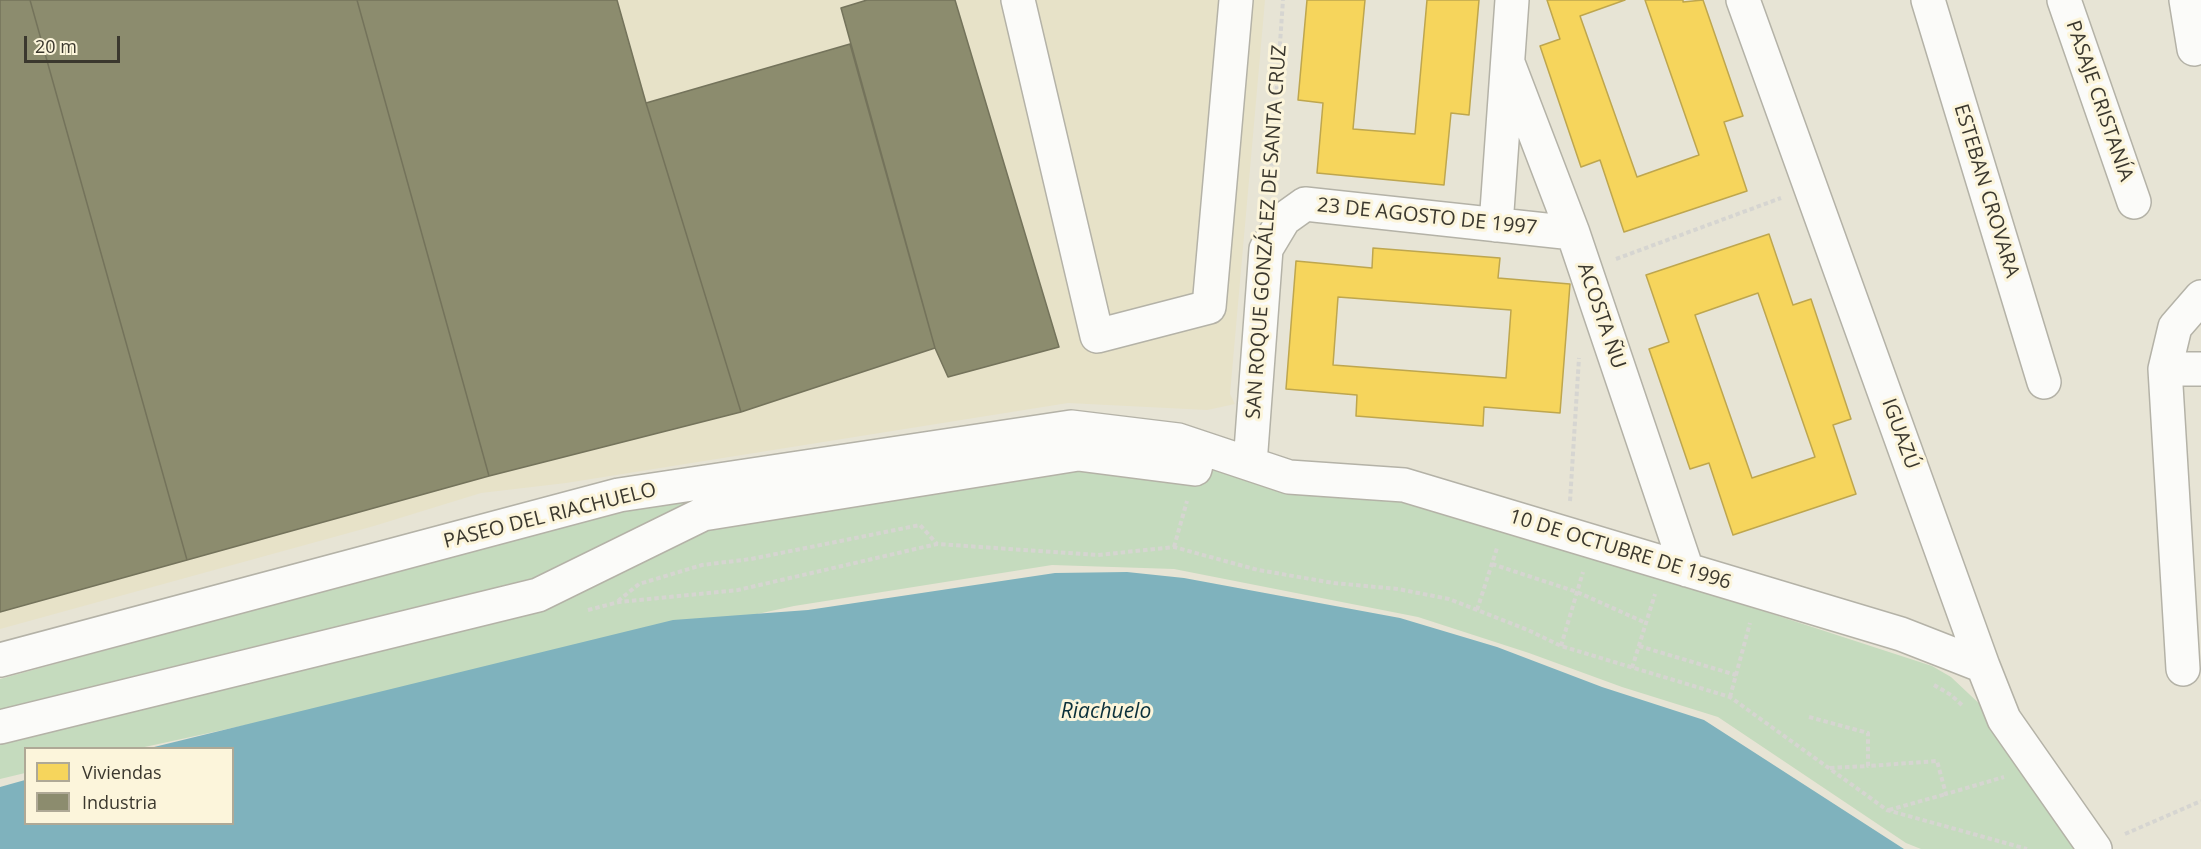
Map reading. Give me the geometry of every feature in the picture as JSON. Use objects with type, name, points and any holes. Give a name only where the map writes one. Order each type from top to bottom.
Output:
[{"type":"street","points":[[1018,0],[1097,336],[1209,307],[1236,0]]},
{"type":"street","name":"ACOSTA ÑU","points":[[1497,225],[1512,0]]},
{"type":"street","name":"IGUAZÚ","points":[[1743,0],[2004,719],[2094,849]]},
{"type":"street","name":"ESTEBAN CROVARA","points":[[1928,0],[2044,382]]},
{"type":"street","name":"PASAJE CRISTANÍA","points":[[2064,0],[2134,202]]},
{"type":"street","points":[[2186,0],[2194,49]]},
{"type":"street","name":"ACOSTA ÑU","points":[[1508,63],[1573,233],[1687,570]]},
{"type":"street","name":"23 DE AGOSTO DE 1997","points":[[1266,249],[1284,219],[1305,204],[1573,233]]},
{"type":"street","name":"SAN ROQUE GONZÁLEZ DE SANTA CRUZ","points":[[1250,464],[1266,249]]},
{"type":"street","points":[[2183,669],[2165,369],[2175,327],[2201,297]]},
{"type":"street","points":[[2165,369],[2201,369]]},
{"type":"street","name":"PASEO DEL RIACHUELO","points":[[0,660],[620,495],[1071,427],[1178,440],[1198,458],[1250,464]]},
{"type":"street","points":[[0,727],[538,595],[703,514],[1078,454],[1198,458]]},
{"type":"street","name":"10 DE OCTUBRE DE 1996","points":[[1250,464],[1289,477],[1404,485],[1901,634],[1983,666]]},
{"type":"path","name":"SAN ROQUE GONZÁLEZ DE SANTA CRUZ","points":[[1270,190],[1284,0]]},
{"type":"path","points":[[1585,270],[1812,187]]},
{"type":"path","points":[[1561,646],[1577,592],[1580,538],[1580,350]]},
{"type":"path","points":[[1174,547],[1198,458]]},
{"type":"path","points":[[1477,610],[1507,516]]},
{"type":"path","points":[[615,603],[639,584],[702,565],[751,560],[920,525],[937,544]]},
{"type":"path","points":[[582,611],[615,603],[738,590],[937,544],[1098,555],[1174,547],[1258,570],[1449,599],[1528,630],[1561,646],[1730,697],[1887,810],[2027,849]]},
{"type":"path","points":[[1492,564],[1577,592],[1646,623]]},
{"type":"path","points":[[1632,668],[1656,591],[1646,588]]},
{"type":"path","points":[[1740,619],[1761,626]]},
{"type":"path","points":[[1730,697],[1750,622]]},
{"type":"path","points":[[1639,646],[1736,675]]},
{"type":"path","points":[[1925,679],[1951,695],[1965,708]]},
{"type":"path","points":[[1809,717],[1868,733],[1868,766]]},
{"type":"path","points":[[1828,768],[1936,761],[1946,794]]},
{"type":"path","points":[[1887,810],[2038,767]]},
{"type":"path","points":[[2094,849],[2201,801]]},
{"type":"shaded area","points":[[0,0],[1265,0],[1230,394],[1235,404],[1207,410],[1068,403],[566,483],[481,493],[374,526],[0,629]]},
{"type":"green space","points":[[1051,443],[1416,498],[1932,666],[1951,677],[1986,710],[2089,849],[1921,849],[1906,843],[1718,717],[1622,687],[1529,653],[1418,617],[1174,569],[1052,565],[794,606],[145,747],[24,747],[24,773],[0,779],[0,679],[411,563],[645,502]]},
{"type":"water","name":"Riachuelo","points":[[1127,572],[1184,578],[1400,618],[1497,647],[1602,687],[1704,720],[1904,849],[0,849],[0,787],[24,780],[24,825],[234,825],[234,747],[154,747],[673,620],[808,610],[1055,573]]},
{"type":"building: Viviendas","points":[[1307,0],[1365,0],[1353,129],[1415,134],[1427,0],[1479,0],[1469,115],[1451,113],[1444,185],[1317,173],[1323,103],[1298,100]]},
{"type":"building: Viviendas","points":[[1547,0],[1625,0],[1580,16],[1637,177],[1699,155],[1645,0],[1683,0],[1683,2],[1703,0],[1743,116],[1724,122],[1747,191],[1624,232],[1600,160],[1581,167],[1540,46],[1560,39]]},
{"type":"building: Viviendas","points":[[1769,234],[1793,305],[1811,299],[1851,419],[1833,425],[1856,494],[1733,535],[1709,463],[1690,469],[1649,349],[1669,342],[1646,275]],"holes":[[[1758,293],[1815,457],[1752,478],[1695,315]]]},
{"type":"building: Viviendas","points":[[1373,248],[1500,258],[1498,278],[1570,284],[1560,413],[1484,407],[1483,426],[1356,416],[1357,395],[1286,389],[1296,261],[1372,268]],"holes":[[[1338,297],[1511,310],[1506,378],[1333,365]]]},
{"type":"building: Industria","points":[[0,0],[30,0],[187,560],[0,612]]},
{"type":"building: Industria","points":[[30,0],[357,0],[489,476],[187,560]]},
{"type":"building: Industria","points":[[357,0],[617,0],[646,103],[741,412],[489,476]]},
{"type":"building: Industria","points":[[867,0],[955,0],[1059,347],[948,377],[935,348],[841,8]]},
{"type":"building: Industria","points":[[850,44],[935,348],[741,412],[646,103]]}]
